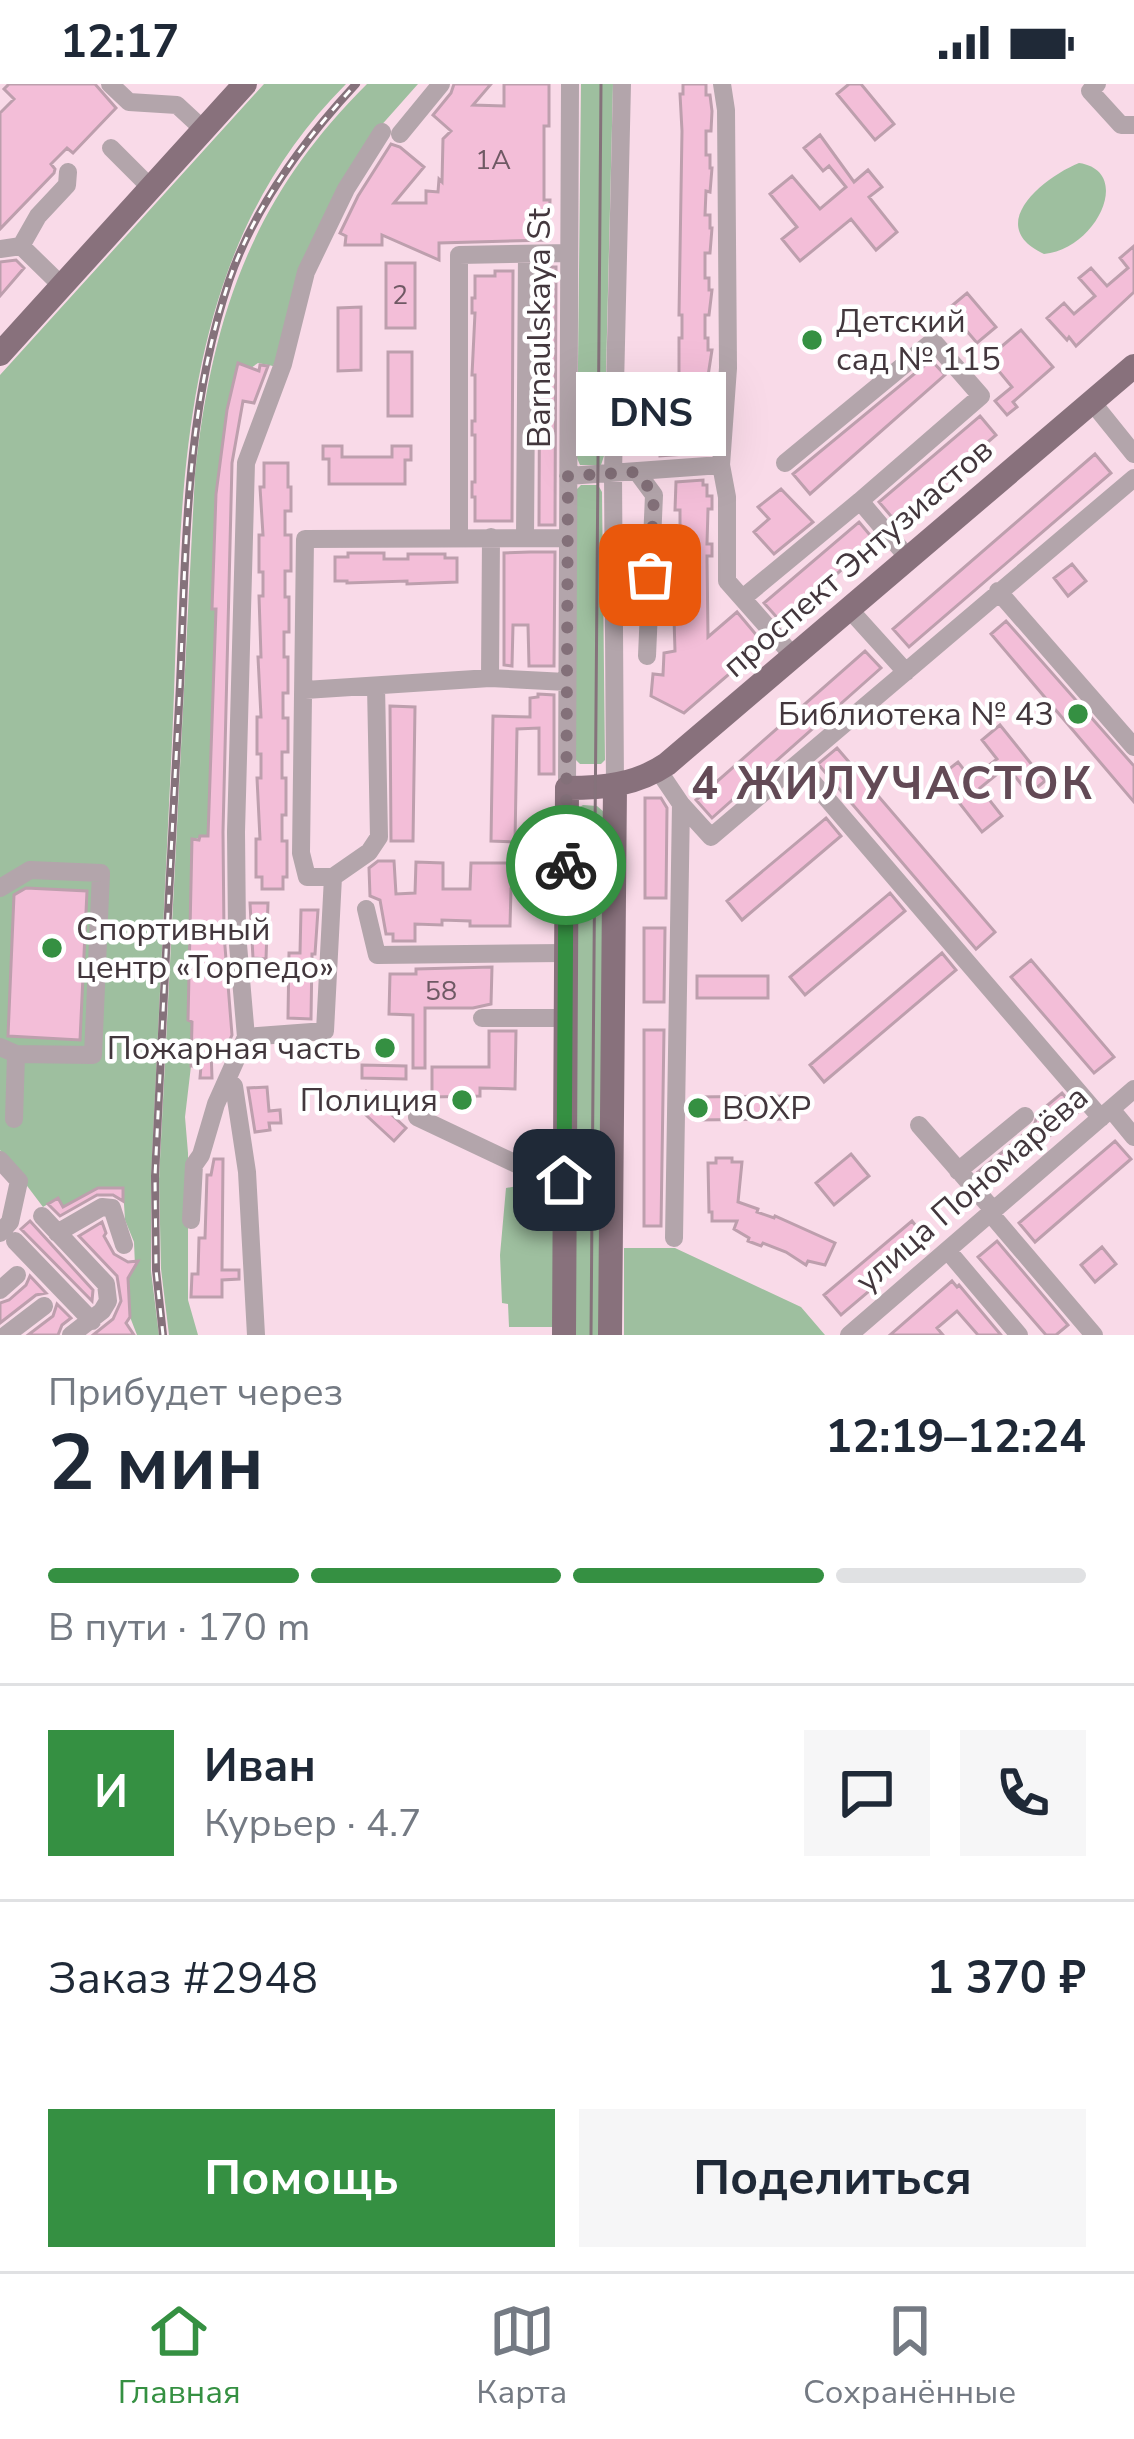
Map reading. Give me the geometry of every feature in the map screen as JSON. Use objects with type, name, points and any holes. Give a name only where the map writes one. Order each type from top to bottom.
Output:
[{"type":"main road","points":[[0,354],[245,84]]},
{"type":"main road","name":"проспект Энтузиастов","points":[[567,788],[615,786],[658,770],[1134,366]]},
{"type":"main road","points":[[610,1335],[615,786]]},
{"type":"main road","points":[[564,1335],[567,788]]},
{"type":"street","points":[[110,84],[129,102],[177,105],[203,130]]},
{"type":"street","points":[[191,1220],[194,1165],[246,1037],[237,933],[236,832],[246,463],[283,364],[306,272],[346,189],[391,133],[441,84]]},
{"type":"street","name":"Barnaulskaya St","points":[[567,788],[570,84]]},
{"type":"street","points":[[615,786],[613,473],[622,84]]},
{"type":"street","points":[[722,84],[728,368],[721,465],[727,497],[726,573],[794,656]]},
{"type":"street","points":[[1097,84],[1090,91],[1120,124],[1134,125]]},
{"type":"street","points":[[111,148],[151,188]]},
{"type":"street","points":[[21,246],[38,216],[68,185],[68,172]]},
{"type":"street","points":[[0,249],[21,246]]},
{"type":"street","points":[[21,246],[62,286]]},
{"type":"street","points":[[460,536],[459,255],[568,253]]},
{"type":"street","points":[[525,538],[527,254]]},
{"type":"street","points":[[743,597],[981,396],[933,341],[785,463]]},
{"type":"street","points":[[1092,402],[1134,454]]},
{"type":"street","points":[[568,476],[721,465]]},
{"type":"street","points":[[637,472],[654,495],[647,656]]},
{"type":"street","points":[[658,770],[711,837],[1134,478]]},
{"type":"street","points":[[860,501],[909,559]]},
{"type":"street","points":[[490,678],[491,537]]},
{"type":"street","points":[[376,686],[379,837],[368,852],[333,878],[307,877],[301,853],[305,539],[568,538]]},
{"type":"street","points":[[998,591],[1134,747]]},
{"type":"street","points":[[850,610],[906,672]]},
{"type":"street","points":[[305,690],[490,678],[566,682]]},
{"type":"street","points":[[798,765],[1106,1113],[1134,1137]]},
{"type":"street","points":[[674,1238],[681,804]]},
{"type":"street","points":[[0,888],[30,870],[100,873],[93,1055],[8,1050],[14,1119]]},
{"type":"street","points":[[246,1037],[325,1031],[333,878]]},
{"type":"street","points":[[366,909],[377,955],[565,953]]},
{"type":"street","points":[[482,1018],[565,1018]]},
{"type":"street","points":[[228,1080],[234,1086],[247,1172],[256,1335]]},
{"type":"street","name":"улица Пономарёва","points":[[849,1335],[1134,1089]]},
{"type":"street","points":[[958,1171],[1024,1116]]},
{"type":"street","points":[[417,1117],[548,1179],[564,1180]]},
{"type":"street","points":[[919,1125],[1094,1335]]},
{"type":"street","points":[[0,1160],[19,1181],[8,1237],[92,1321]]},
{"type":"street","points":[[57,1233],[102,1207],[112,1208],[124,1245]]},
{"type":"street","points":[[42,1216],[106,1284],[108,1301],[102,1311],[70,1335]]},
{"type":"street","points":[[948,1251],[1019,1335]]},
{"type":"street","points":[[0,1290],[17,1276]]},
{"type":"street","points":[[6,1335],[44,1306]]},
{"type":"green space","points":[[264,84],[346,84],[288,154],[245,230],[215,310],[196,393],[179,567],[151,1179],[151,1271],[159,1335],[137,1335],[130,1317],[128,1278],[135,1266],[134,1242],[125,1220],[123,1188],[98,1188],[63,1207],[58,1198],[43,1207],[0,1150],[0,375]]},
{"type":"green space","points":[[367,84],[418,84],[378,129],[273,366],[258,363],[251,368],[238,363],[227,409],[216,494],[208,826],[207,836],[193,839],[191,1066],[185,1117],[188,1300],[198,1335],[169,1335],[161,1269],[159,1179],[195,474],[203,417],[213,362],[244,262],[294,171]]},
{"type":"green space","points":[[581,84],[613,84],[601,465],[580,465],[577,458]]},
{"type":"green space","points":[[1079,163],[1095,169],[1104,180],[1102,210],[1079,239],[1044,254],[1027,243],[1019,230],[1019,217],[1036,191]]},
{"type":"green space","points":[[581,485],[598,485],[602,492],[605,760],[601,764],[580,764],[575,759],[575,491]]},
{"type":"green space","points":[[583,805],[604,812],[601,1335],[571,1335],[578,808]]},
{"type":"green space","points":[[528,1184],[556,1192],[555,1327],[509,1327],[508,1304],[502,1303],[500,1255],[506,1188]]},
{"type":"green space","points":[[624,1248],[675,1248],[801,1307],[825,1335],[624,1335]]},
{"type":"building","points":[[9,84],[95,84],[116,108],[73,153],[67,148],[51,164],[54,173],[0,229],[0,113],[14,99],[4,89]]},
{"type":"building","points":[[454,84],[491,84],[473,105],[504,106],[504,84],[549,84],[544,200],[550,200],[549,240],[439,243],[439,260],[382,235],[382,245],[345,245],[346,236],[340,233],[391,144],[424,167],[394,203],[426,203],[426,191],[438,192],[443,139],[451,131],[433,115]]},
{"type":"building","points":[[683,84],[706,84],[712,111],[711,131],[706,131],[706,155],[710,155],[712,168],[705,215],[710,215],[712,228],[710,253],[705,253],[705,278],[712,290],[709,315],[705,315],[705,338],[712,350],[704,399],[708,399],[710,424],[704,448],[698,448],[698,453],[660,456],[660,401],[665,402],[665,388],[679,388]]},
{"type":"building","points":[[849,84],[861,84],[894,124],[875,140],[837,94]]},
{"type":"building","points":[[820,135],[854,182],[868,170],[882,187],[869,197],[897,232],[876,250],[851,219],[800,261],[782,239],[797,227],[770,194],[792,176],[820,209],[846,187],[829,166],[823,171],[804,148]]},
{"type":"building","points":[[1134,246],[1134,292],[1076,346],[1047,318],[1064,303],[1074,314],[1095,296],[1079,278],[1091,268],[1107,286],[1128,268],[1120,258]]},
{"type":"building","points":[[16,260],[24,268],[0,296],[0,262]]},
{"type":"building","points":[[386,263],[415,263],[415,328],[386,328]]},
{"type":"building","points":[[540,267],[556,267],[555,525],[539,525]]},
{"type":"building","points":[[495,271],[513,271],[512,521],[475,521],[472,298],[475,276],[495,276]]},
{"type":"building","points":[[967,293],[996,327],[977,343],[948,309]]},
{"type":"building","points":[[361,307],[361,370],[338,371],[338,308]]},
{"type":"building","points":[[1021,330],[1053,367],[1013,402],[1017,407],[1007,415],[995,401],[1012,387],[988,358]]},
{"type":"building","points":[[388,352],[412,352],[412,416],[388,416]]},
{"type":"building","points":[[931,360],[945,375],[810,494],[793,474]]},
{"type":"building","points":[[238,363],[259,371],[260,365],[268,366],[254,403],[243,401],[232,463],[223,832],[232,1035],[225,1051],[211,1050],[212,1078],[200,1078],[201,1066],[191,1066],[192,1022],[188,1020],[192,839],[208,836],[216,494]]},
{"type":"building","points":[[980,416],[996,435],[913,506],[920,514],[902,529],[879,502]]},
{"type":"building","points":[[323,446],[342,446],[342,457],[392,457],[392,446],[411,446],[411,460],[405,460],[405,484],[329,484],[329,459],[323,459]]},
{"type":"building","points":[[1095,454],[1111,473],[909,647],[893,629]]},
{"type":"building","points":[[264,463],[288,463],[291,487],[291,511],[285,511],[291,571],[285,571],[289,632],[284,632],[288,693],[283,693],[283,718],[288,718],[288,752],[282,752],[286,815],[282,815],[282,841],[287,841],[283,889],[262,889],[262,877],[256,877],[256,839],[260,839],[257,778],[261,778],[261,754],[257,754],[259,596],[263,596],[259,535],[263,535],[260,487],[264,487]]},
{"type":"building","points":[[703,480],[707,496],[712,496],[707,544],[712,544],[712,556],[707,556],[708,637],[737,612],[764,644],[684,713],[651,696],[653,674],[663,675],[664,653],[675,651],[674,618],[679,618],[679,582],[674,582],[674,544],[680,544],[676,482]]},
{"type":"building","points":[[781,489],[813,522],[774,554],[754,532],[769,519],[758,507]]},
{"type":"building","points":[[859,522],[875,541],[781,622],[764,603]]},
{"type":"building","points":[[555,552],[554,666],[529,666],[528,625],[513,625],[512,666],[504,665],[504,553]]},
{"type":"building","points":[[348,553],[384,553],[384,559],[445,554],[445,558],[457,558],[457,582],[335,581],[335,557],[348,557]]},
{"type":"building","points":[[1072,564],[1086,581],[1068,596],[1054,578]]},
{"type":"building","points":[[1006,621],[1134,766],[1134,802],[991,634]]},
{"type":"building","points":[[865,651],[881,668],[712,818],[696,800]]},
{"type":"building","points":[[554,695],[554,774],[539,774],[539,728],[517,729],[515,842],[491,841],[493,716],[530,717],[530,698]]},
{"type":"building","points":[[390,706],[415,707],[413,841],[391,841]]},
{"type":"building","points":[[1000,725],[1045,781],[1029,794],[1007,766],[980,788],[1002,816],[982,832],[939,777],[958,762],[971,779],[997,759],[982,740]]},
{"type":"building","points":[[837,748],[995,932],[976,949],[818,764]]},
{"type":"building","points":[[645,798],[661,798],[667,808],[666,898],[645,898]]},
{"type":"building","points":[[826,818],[841,836],[742,920],[727,901]]},
{"type":"building","points":[[539,834],[550,834],[550,909],[538,909],[538,878],[516,878],[510,926],[442,920],[442,925],[415,924],[415,941],[393,941],[393,934],[386,934],[380,900],[370,896],[369,868],[378,861],[394,861],[396,894],[415,893],[416,862],[443,863],[443,889],[470,889],[471,863],[532,863],[532,856],[538,856]]},
{"type":"building","points":[[26,888],[87,891],[80,1040],[8,1036],[14,895]]},
{"type":"building","points":[[890,893],[905,911],[805,995],[790,977]]},
{"type":"building","points":[[250,903],[268,903],[266,959],[253,958]]},
{"type":"building","points":[[301,910],[318,910],[311,1019],[288,1018],[289,953],[300,953]]},
{"type":"building","points":[[644,928],[665,928],[664,1002],[644,1002]]},
{"type":"building","points":[[942,953],[956,970],[824,1082],[810,1065]]},
{"type":"building","points":[[1031,960],[1114,1057],[1094,1073],[1011,977]]},
{"type":"building","points":[[492,967],[491,1004],[425,1008],[425,1068],[413,1068],[413,1015],[389,1014],[390,974]]},
{"type":"building","points":[[697,976],[768,976],[768,998],[697,998]]},
{"type":"building","points":[[644,1030],[664,1030],[661,1226],[644,1226]]},
{"type":"building","points":[[489,1031],[516,1031],[515,1089],[480,1088],[480,1096],[432,1097],[432,1067],[489,1067]]},
{"type":"building","points":[[362,1065],[406,1066],[406,1079],[362,1078]]},
{"type":"building","points":[[267,1087],[269,1111],[280,1110],[281,1123],[269,1123],[270,1130],[255,1132],[248,1088]]},
{"type":"building","points":[[366,1091],[406,1128],[394,1141],[354,1104]]},
{"type":"building","points":[[1062,1093],[1078,1112],[990,1186],[978,1172],[1034,1126],[1038,1113]]},
{"type":"building","points":[[794,1096],[794,1119],[695,1120],[694,1097]]},
{"type":"building","points":[[1115,1141],[1131,1159],[1035,1242],[1019,1223]]},
{"type":"building","points":[[851,1154],[869,1176],[834,1205],[816,1183]]},
{"type":"building","points":[[716,1158],[742,1162],[738,1202],[835,1243],[825,1265],[808,1261],[806,1265],[786,1252],[748,1241],[734,1229],[737,1221],[712,1221],[708,1163],[716,1163]]},
{"type":"building","points":[[214,1159],[223,1159],[222,1270],[239,1270],[239,1279],[222,1280],[222,1297],[191,1297],[192,1274],[198,1274],[199,1238],[205,1238],[207,1175],[211,1175]]},
{"type":"building","points":[[98,1188],[123,1188],[123,1201],[97,1195],[60,1216],[48,1204],[58,1198],[63,1207]]},
{"type":"building","points":[[30,1221],[93,1290],[92,1301],[21,1229]]},
{"type":"building","points":[[912,1221],[928,1241],[841,1315],[824,1295]]},
{"type":"building","points":[[102,1222],[114,1254],[128,1262],[138,1261],[128,1278],[130,1317],[126,1323],[134,1335],[93,1335],[113,1319],[121,1301],[117,1276],[79,1236]]},
{"type":"building","points":[[997,1241],[1068,1325],[1056,1335],[1046,1335],[978,1257]]},
{"type":"building","points":[[1102,1247],[1116,1264],[1095,1282],[1081,1265]]},
{"type":"building","points":[[30,1276],[46,1293],[36,1295],[0,1323],[0,1303],[26,1285]]},
{"type":"building","points":[[952,1281],[1001,1335],[978,1335],[957,1311],[937,1328],[943,1335],[890,1335]]},
{"type":"building","points":[[57,1304],[71,1318],[58,1335],[28,1335],[53,1316]]},
{"type":"tram line","points":[[591,1335],[601,84]]},
{"type":"railway","points":[[163,1335],[156,1270],[155,1176],[196,431],[215,330],[239,254],[282,176],[356,84]]},
{"type":"way so far","points":[[566,865],[568,476],[637,472],[654,495],[650,575]]},
{"type":"place","name":"Детский сад № 115","points":[[812,340]]},
{"type":"place","name":"DNS","points":[[650,575]]},
{"type":"place","name":"Библиотека № 43","points":[[1078,714]]},
{"type":"place","name":"Спортивный центр «Торпедо»","points":[[52,948]]},
{"type":"place","name":"Пожарная часть","points":[[385,1048]]},
{"type":"place","name":"Полиция","points":[[462,1100]]},
{"type":"place","name":"ВОХР","points":[[698,1108]]},
{"type":"district","name":"4 ЖИЛУЧАСТОК","points":[[893,784]]},
{"type":"route","points":[[564,1180],[566,865]]}]
